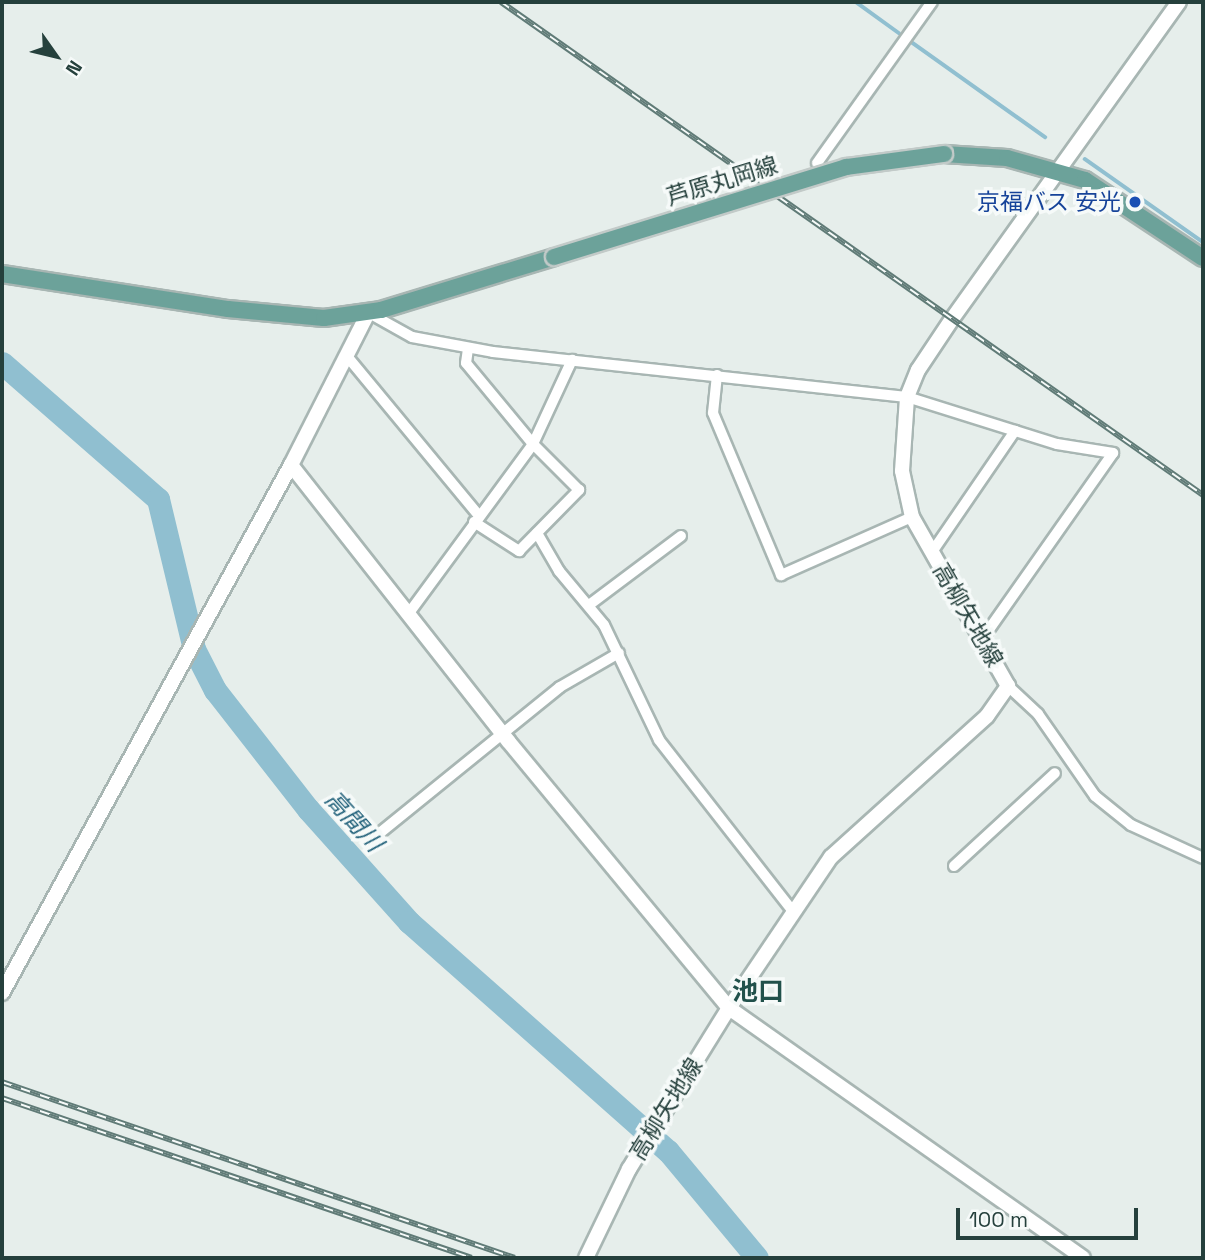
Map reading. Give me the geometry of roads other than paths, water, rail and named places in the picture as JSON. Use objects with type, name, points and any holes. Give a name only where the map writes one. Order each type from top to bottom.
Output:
[{"type":"main road","name":"芦原丸岡線","points":[[2,274],[277,315],[324,318],[368,313],[833,171],[898,157],[944,153],[1007,158],[1059,170],[1112,194],[1203,258]]},
{"type":"street","points":[[817,163],[932,2]]},
{"type":"street","name":"高柳矢地線","points":[[586,1258],[629,1169],[729,1008],[831,857],[987,716],[1008,686],[912,517],[902,471],[907,397],[918,370],[952,319],[1179,2]]},
{"type":"street","points":[[2,993],[291,465],[368,313],[412,337],[468,348],[907,397],[1058,444],[1112,453],[983,638]]},
{"type":"street","points":[[346,355],[477,519],[519,551],[579,490],[533,444],[466,363],[468,348]]},
{"type":"street","points":[[410,613],[533,444],[572,360]]},
{"type":"street","points":[[717,375],[713,413],[781,575],[912,517]]},
{"type":"street","points":[[932,552],[1015,431]]},
{"type":"street","points":[[291,465],[410,613],[502,734],[729,1008],[1083,1258]]},
{"type":"street","points":[[537,533],[559,571],[589,605],[620,653],[659,740],[794,913]]},
{"type":"street","points":[[589,605],[681,537]]},
{"type":"street","points":[[382,832],[559,687],[620,653]]},
{"type":"street","points":[[1008,686],[1038,714],[1096,796],[1131,825],[1203,858]]},
{"type":"street","points":[[954,866],[1055,772]]},
{"type":"waterway","points":[[856,2],[899,33]]},
{"type":"waterway","points":[[910,41],[1045,137]]},
{"type":"waterway","points":[[1085,159],[1203,242]]},
{"type":"waterway","name":"高間川","points":[[2,363],[158,499],[194,649],[215,690],[308,809],[409,922],[668,1151],[757,1258]]},
{"type":"railway","points":[[501,2],[1203,495]]},
{"type":"railway","points":[[2,1082],[515,1258]]},
{"type":"railway","points":[[2,1098],[471,1258]]},
{"type":"place","name":"京福バス 安光","points":[[1135,202]]},
{"type":"district","name":"池口","points":[[758,992]]}]
